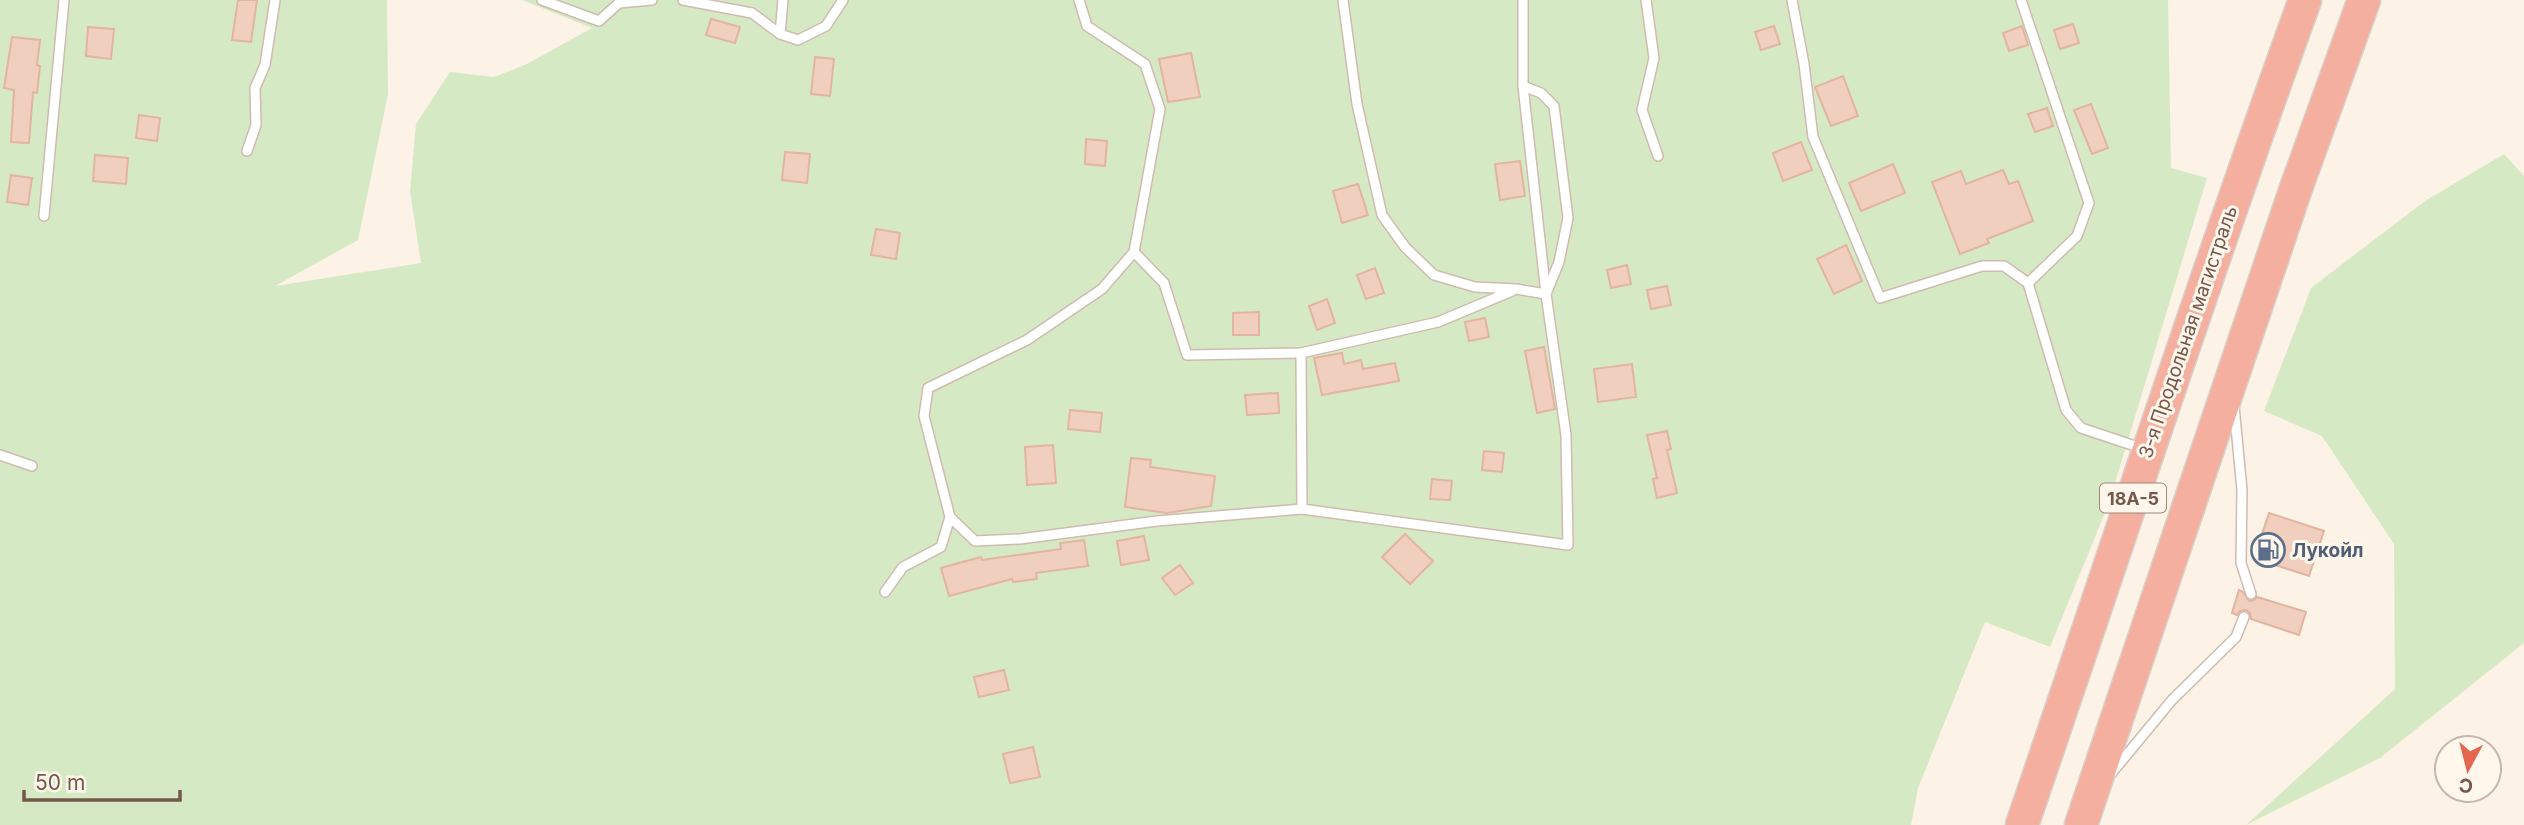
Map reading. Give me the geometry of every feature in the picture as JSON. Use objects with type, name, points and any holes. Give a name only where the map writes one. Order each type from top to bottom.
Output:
[{"type":"highway","name":"3-я Продольная магистраль","points":[[2022,825],[2243,170],[2305,0]]},
{"type":"highway","name":"18А-5","points":[[2085,813],[2295,191],[2364,0]]},
{"type":"lane","points":[[44,216],[64,0]]},
{"type":"lane","points":[[247,151],[256,125],[255,88],[265,65],[275,0]]},
{"type":"lane","points":[[542,0],[599,21],[619,3],[652,0]]},
{"type":"lane","points":[[683,0],[752,13],[780,34],[798,40],[826,26],[843,0]]},
{"type":"lane","points":[[780,34],[783,0]]},
{"type":"lane","points":[[885,592],[903,566],[942,547],[950,517],[923,416],[928,388],[1027,340],[1102,289],[1134,252],[1160,108],[1145,64],[1087,26],[1079,0]]},
{"type":"lane","points":[[1343,0],[1357,104],[1382,215],[1405,247],[1434,275],[1475,287],[1546,294]]},
{"type":"lane","points":[[950,517],[975,541],[1020,539],[1157,521],[1302,509],[1568,545],[1566,435],[1546,294],[1523,86],[1523,0]]},
{"type":"lane","points":[[1646,0],[1654,58],[1642,110],[1658,156]]},
{"type":"lane","points":[[1792,0],[1804,64],[1813,137],[1880,298],[1982,266],[2004,266],[2028,283],[2066,410],[2081,428],[2148,450]]},
{"type":"lane","points":[[2021,0],[2089,203],[2077,236],[2028,283]]},
{"type":"lane","points":[[1523,86],[1541,93],[1554,106],[1568,218],[1559,262],[1546,294]]},
{"type":"lane","points":[[1134,252],[1164,284],[1187,355],[1301,353],[1438,322],[1516,289]]},
{"type":"lane","points":[[1301,353],[1302,509]]},
{"type":"lane","points":[[2232,379],[2242,490],[2241,563],[2251,594]]},
{"type":"lane","points":[[0,455],[32,467]]},
{"type":"lane","points":[[2085,813],[2172,699],[2236,637],[2244,617]]},
{"type":"green space","points":[[0,0],[387,0],[388,94],[358,240],[275,286],[421,263],[410,191],[416,124],[450,72],[494,77],[527,64],[592,28],[522,0],[2168,0],[2171,168],[2207,178],[2109,503],[2050,647],[1985,622],[1918,788],[1911,825],[0,825]]},
{"type":"green space","points":[[2504,154],[2524,176],[2524,643],[2380,758],[2246,825],[2395,689],[2394,544],[2322,436],[2264,411],[2311,288],[2425,201]]},
{"type":"building","points":[[238,0],[257,0],[251,42],[232,40]]},
{"type":"building","points":[[711,19],[740,27],[735,43],[706,35]]},
{"type":"building","points":[[2073,24],[2079,43],[2060,49],[2054,30]]},
{"type":"building","points":[[1774,26],[1780,44],[1761,50],[1755,32]]},
{"type":"building","points":[[2022,26],[2028,45],[2009,51],[2003,33]]},
{"type":"building","points":[[88,27],[114,29],[111,59],[86,56]]},
{"type":"building","points":[[12,37],[40,40],[37,65],[40,66],[37,93],[33,92],[29,143],[11,142],[14,90],[4,88]]},
{"type":"building","points":[[1191,53],[1200,97],[1168,102],[1159,59]]},
{"type":"building","points":[[815,57],[834,59],[830,96],[811,94]]},
{"type":"building","points":[[1843,76],[1858,116],[1831,126],[1815,87]]},
{"type":"building","points":[[2091,104],[2108,148],[2092,154],[2074,110]]},
{"type":"building","points":[[2047,108],[2053,126],[2035,132],[2028,114]]},
{"type":"building","points":[[139,115],[160,118],[157,141],[136,138]]},
{"type":"building","points":[[1086,139],[1107,141],[1105,166],[1085,164]]},
{"type":"building","points":[[1801,142],[1812,170],[1783,181],[1773,153]]},
{"type":"building","points":[[785,152],[810,154],[807,183],[782,180]]},
{"type":"building","points":[[95,155],[128,158],[126,184],[93,181]]},
{"type":"building","points":[[1520,161],[1525,196],[1500,200],[1495,164]]},
{"type":"building","points":[[1893,164],[1905,193],[1861,211],[1849,183]]},
{"type":"building","points":[[2003,170],[2009,184],[2018,181],[2033,221],[1987,239],[1989,243],[1960,254],[1932,182],[1961,171],[1966,184]]},
{"type":"building","points":[[11,175],[32,178],[28,205],[7,202]]},
{"type":"building","points":[[1358,184],[1368,215],[1342,223],[1333,191]]},
{"type":"building","points":[[876,229],[900,233],[896,259],[871,255]]},
{"type":"building","points":[[1846,245],[1862,281],[1834,294],[1817,259]]},
{"type":"building","points":[[1627,265],[1631,284],[1611,288],[1607,270]]},
{"type":"building","points":[[1375,268],[1384,293],[1366,299],[1357,275]]},
{"type":"building","points":[[1667,286],[1671,305],[1651,309],[1647,290]]},
{"type":"building","points":[[1327,299],[1335,323],[1317,330],[1309,306]]},
{"type":"building","points":[[1259,312],[1259,335],[1233,335],[1233,313]]},
{"type":"building","points":[[1485,318],[1489,337],[1469,341],[1465,322]]},
{"type":"building","points":[[1544,347],[1555,409],[1537,413],[1525,351]]},
{"type":"building","points":[[1342,353],[1344,364],[1361,360],[1363,369],[1395,363],[1399,381],[1322,395],[1314,358]]},
{"type":"building","points":[[1632,364],[1636,397],[1598,402],[1594,369]]},
{"type":"building","points":[[1278,393],[1279,413],[1247,415],[1245,395]]},
{"type":"building","points":[[1070,410],[1102,413],[1100,432],[1068,429]]},
{"type":"building","points":[[1667,431],[1671,449],[1667,450],[1677,493],[1657,498],[1653,479],[1657,478],[1647,435]]},
{"type":"building","points":[[1053,445],[1056,483],[1027,485],[1025,447]]},
{"type":"building","points":[[1484,451],[1504,453],[1502,472],[1482,470]]},
{"type":"building","points":[[1131,458],[1151,460],[1150,467],[1215,476],[1211,506],[1167,513],[1125,507]]},
{"type":"building","points":[[1432,479],[1452,481],[1450,500],[1430,499]]},
{"type":"building","points":[[2269,513],[2324,531],[2309,576],[2254,558]]},
{"type":"building","points":[[1405,534],[1433,561],[1410,584],[1382,557]]},
{"type":"building","points":[[1144,536],[1149,560],[1121,565],[1117,541]]},
{"type":"building","points":[[1084,540],[1088,566],[1036,573],[1037,579],[1013,582],[1012,579],[949,596],[941,568],[981,557],[982,560],[1061,549],[1060,543]]},
{"type":"building","points":[[1180,565],[1193,583],[1175,595],[1162,578]]},
{"type":"building","points":[[2239,590],[2249,601],[2257,597],[2306,612],[2299,635],[2251,619],[2246,610],[2237,615],[2232,613]]},
{"type":"building","points":[[1004,670],[1009,690],[979,697],[974,677]]},
{"type":"building","points":[[1033,747],[1040,777],[1010,783],[1003,754]]},
{"type":"place","name":"Лукойл","points":[[2268,550]]}]
